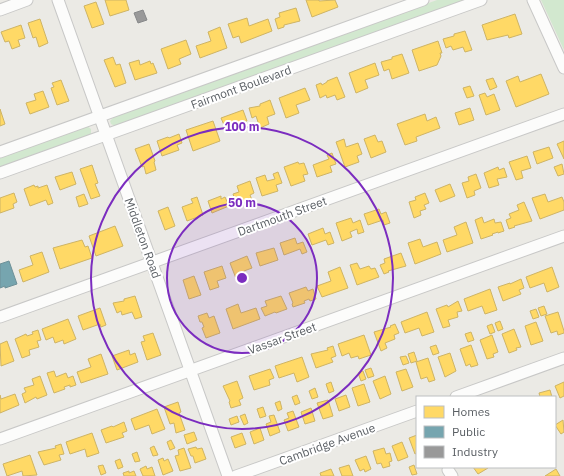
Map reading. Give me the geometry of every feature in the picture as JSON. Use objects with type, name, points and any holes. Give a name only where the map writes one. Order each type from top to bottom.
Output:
[{"type":"street","points":[[0,10],[27,0]]},
{"type":"street","name":"Middleton Road","points":[[58,0],[228,476]]},
{"type":"street","name":"Fairmont Boulevard","points":[[0,152],[423,0]]},
{"type":"street","name":"Fairmont Boulevard","points":[[0,173],[481,0]]},
{"type":"street","points":[[533,0],[564,68]]},
{"type":"street","name":"Dartmouth Street","points":[[0,317],[564,114]]},
{"type":"street","name":"Vassar Street","points":[[0,439],[564,236]]},
{"type":"street","points":[[459,396],[564,358]]},
{"type":"street","name":"Cambridge Avenue","points":[[236,476],[416,411]]},
{"type":"green space","points":[[437,0],[464,0],[115,126],[111,124],[110,121],[114,117]]},
{"type":"green space","points":[[541,0],[564,0],[564,50]]},
{"type":"green space","points":[[87,126],[91,129],[91,134],[89,135],[0,167],[0,157]]},
{"type":"building: Homes","points":[[105,0],[126,0],[129,10],[110,16]]},
{"type":"building: Homes","points":[[306,0],[335,0],[338,7],[312,17]]},
{"type":"building: Homes","points":[[96,2],[104,24],[92,28],[84,6]]},
{"type":"building: Homes","points":[[296,8],[300,21],[284,25],[284,27],[278,29],[275,19],[280,17],[279,13]]},
{"type":"building: Homes","points":[[515,14],[522,34],[509,38],[508,35],[487,40],[482,25]]},
{"type":"building: Homes","points":[[247,18],[249,26],[268,19],[272,31],[241,43],[239,36],[233,38],[228,24]]},
{"type":"building: Homes","points":[[40,19],[48,43],[39,47],[36,37],[33,38],[28,23]]},
{"type":"building: Homes","points":[[21,25],[25,38],[18,40],[20,46],[12,49],[9,41],[5,42],[1,32]]},
{"type":"building: Homes","points":[[220,27],[227,48],[200,58],[196,46],[211,41],[208,32]]},
{"type":"building: Homes","points":[[465,31],[472,50],[465,52],[463,47],[453,50],[451,46],[446,48],[443,39]]},
{"type":"building: Homes","points":[[186,40],[191,54],[179,59],[181,64],[168,69],[161,49]]},
{"type":"building: Homes","points":[[438,41],[442,53],[440,53],[441,56],[437,65],[419,71],[412,50]]},
{"type":"building: Homes","points":[[402,54],[409,73],[392,79],[389,69],[384,71],[381,62]]},
{"type":"building: Homes","points":[[113,57],[116,65],[120,64],[126,83],[115,87],[104,60]]},
{"type":"building: Homes","points":[[139,60],[140,65],[150,61],[151,64],[153,63],[157,73],[135,80],[129,63]]},
{"type":"building: Homes","points":[[375,63],[379,75],[365,80],[368,88],[356,93],[349,73]]},
{"type":"building: Homes","points":[[541,74],[549,94],[516,107],[506,81],[518,76],[520,82]]},
{"type":"building: Homes","points":[[337,77],[345,97],[337,100],[335,95],[327,98],[326,95],[320,98],[316,85],[321,83],[322,85]]},
{"type":"building: Homes","points":[[493,78],[497,87],[490,90],[486,80]]},
{"type":"building: Homes","points":[[61,80],[69,101],[57,105],[51,88],[54,87],[52,83]]},
{"type":"building: Homes","points":[[470,86],[474,96],[467,98],[463,88]]},
{"type":"building: Homes","points":[[305,88],[310,100],[296,105],[299,113],[286,118],[279,98]]},
{"type":"building: Homes","points":[[43,91],[49,107],[30,114],[26,103],[36,100],[34,94]]},
{"type":"building: Homes","points":[[485,93],[487,97],[494,94],[500,110],[486,115],[479,95]]},
{"type":"building: Homes","points":[[270,100],[275,114],[267,117],[269,124],[260,128],[256,116],[252,118],[249,108],[260,106],[260,104]]},
{"type":"building: Homes","points":[[470,108],[474,120],[459,125],[455,113]]},
{"type":"building: Homes","points":[[0,109],[5,124],[0,126]]},
{"type":"building: Homes","points":[[243,110],[247,121],[242,122],[244,126],[227,132],[221,118]]},
{"type":"building: Homes","points":[[425,114],[427,121],[436,117],[440,128],[416,137],[417,141],[405,145],[397,124]]},
{"type":"building: Homes","points":[[213,121],[220,141],[193,151],[186,130]]},
{"type":"building: Homes","points":[[179,134],[182,143],[177,145],[179,150],[162,156],[157,141]]},
{"type":"building: Homes","points":[[375,135],[378,142],[382,141],[386,152],[371,158],[364,139]]},
{"type":"building: Homes","points":[[344,139],[346,147],[358,143],[362,154],[357,156],[359,162],[345,167],[336,142]]},
{"type":"building: Homes","points":[[564,141],[564,159],[557,144]]},
{"type":"building: Homes","points":[[149,144],[155,161],[156,170],[146,174],[144,166],[142,167],[135,149]]},
{"type":"building: Homes","points":[[549,147],[553,158],[537,164],[533,152]]},
{"type":"building: Homes","points":[[332,153],[336,164],[330,166],[332,172],[317,177],[313,165],[329,159],[327,155]]},
{"type":"building: Homes","points":[[527,156],[531,168],[521,171],[523,178],[516,180],[509,162]]},
{"type":"building: Homes","points":[[298,162],[299,164],[304,163],[308,174],[303,175],[305,181],[291,186],[284,167]]},
{"type":"building: Homes","points":[[562,164],[564,174],[558,176],[554,167]]},
{"type":"building: Homes","points":[[92,165],[98,183],[95,184],[100,196],[91,199],[80,169]]},
{"type":"building: Homes","points":[[498,167],[499,170],[504,168],[507,177],[497,179],[499,185],[489,188],[484,173]]},
{"type":"building: Homes","points":[[72,172],[76,184],[60,190],[55,177]]},
{"type":"building: Homes","points":[[278,172],[282,183],[276,185],[278,191],[262,196],[256,178],[265,175],[267,181],[275,179],[273,174]]},
{"type":"building: Homes","points":[[476,174],[481,188],[474,191],[475,195],[467,198],[462,183],[469,181],[468,177]]},
{"type":"building: Homes","points":[[250,181],[254,193],[250,195],[252,200],[237,206],[233,194],[239,192],[237,186]]},
{"type":"building: Homes","points":[[450,184],[455,196],[440,202],[435,190]]},
{"type":"building: Homes","points":[[34,185],[35,187],[38,186],[38,188],[47,185],[53,203],[48,205],[46,200],[30,206],[24,189]]},
{"type":"building: Homes","points":[[14,193],[17,202],[13,204],[14,208],[0,213],[0,198]]},
{"type":"building: Homes","points":[[425,193],[429,203],[424,205],[426,209],[420,211],[421,215],[414,218],[409,202],[416,200],[415,197]]},
{"type":"building: Homes","points":[[84,194],[88,204],[79,207],[76,197]]},
{"type":"building: Homes","points":[[545,194],[548,202],[562,197],[564,202],[564,210],[540,219],[532,198]]},
{"type":"building: Homes","points":[[221,196],[221,199],[225,197],[229,206],[212,213],[208,201]]},
{"type":"building: Homes","points":[[197,197],[203,215],[187,221],[182,207],[193,203],[191,199]]},
{"type":"building: Homes","points":[[524,202],[532,221],[509,229],[506,220],[511,218],[509,214],[519,210],[517,205]]},
{"type":"building: Homes","points":[[168,207],[175,226],[165,230],[158,211]]},
{"type":"building: Homes","points":[[379,209],[381,214],[386,212],[390,223],[384,225],[383,220],[368,225],[364,214]]},
{"type":"building: Homes","points":[[482,217],[484,223],[494,219],[495,223],[501,222],[504,231],[481,239],[475,220]]},
{"type":"building: Homes","points":[[351,218],[353,223],[360,220],[364,232],[358,234],[357,229],[350,232],[352,237],[342,241],[336,223]]},
{"type":"building: Homes","points":[[466,222],[473,243],[447,252],[443,240],[457,235],[454,227]]},
{"type":"building: Homes","points":[[115,226],[123,246],[96,256],[89,236]]},
{"type":"building: Homes","points":[[323,228],[325,234],[330,232],[334,243],[328,245],[326,240],[312,245],[308,234]]},
{"type":"building: Homes","points":[[295,238],[297,244],[303,242],[307,252],[302,254],[300,249],[284,255],[280,243]]},
{"type":"building: Homes","points":[[420,239],[423,247],[437,242],[441,254],[415,264],[408,243]]},
{"type":"building: Homes","points":[[82,240],[85,247],[88,246],[92,258],[60,269],[53,248]]},
{"type":"building: Homes","points":[[274,248],[278,260],[260,266],[256,253]]},
{"type":"building: Homes","points":[[42,252],[49,272],[23,282],[19,270],[33,265],[30,256]]},
{"type":"building: Homes","points":[[401,253],[406,266],[388,271],[389,272],[384,274],[380,265],[385,263],[384,259]]},
{"type":"building: Homes","points":[[247,256],[252,268],[244,271],[246,277],[237,281],[230,263]]},
{"type":"building: Homes","points":[[357,263],[360,269],[369,266],[371,269],[375,268],[379,277],[357,285],[350,265]]},
{"type":"building: Homes","points":[[222,266],[226,278],[217,281],[219,287],[210,290],[204,272]]},
{"type":"building: Homes","points":[[340,267],[348,288],[322,297],[317,286],[331,281],[328,272]]},
{"type":"building: Homes","points":[[552,267],[559,287],[547,292],[544,283],[530,288],[526,277]]},
{"type":"building: Homes","points":[[194,276],[201,295],[189,299],[183,280]]},
{"type":"building: Homes","points":[[521,279],[524,288],[519,290],[521,294],[503,301],[498,287]]},
{"type":"building: Homes","points":[[306,287],[308,291],[313,289],[316,299],[310,301],[309,299],[304,301],[305,303],[293,307],[289,293]]},
{"type":"building: Homes","points":[[490,289],[497,310],[485,314],[482,306],[468,311],[464,299]]},
{"type":"building: Homes","points":[[135,296],[142,317],[135,319],[132,312],[122,315],[121,311],[117,313],[113,303],[124,301],[124,299]]},
{"type":"building: Homes","points":[[281,296],[287,309],[265,316],[261,308],[267,306],[265,301]]},
{"type":"building: Homes","points":[[458,301],[462,311],[457,312],[458,317],[448,320],[450,326],[443,328],[436,309],[447,305],[448,307]]},
{"type":"building: Homes","points":[[238,304],[241,313],[256,308],[260,319],[233,329],[226,309]]},
{"type":"building: Homes","points":[[544,306],[547,314],[541,316],[538,308]]},
{"type":"building: Homes","points":[[100,308],[106,325],[101,327],[100,324],[83,330],[78,316]]},
{"type":"building: Homes","points":[[536,309],[539,317],[533,319],[530,311]]},
{"type":"building: Homes","points":[[427,312],[434,332],[422,336],[419,328],[405,333],[401,322]]},
{"type":"building: Homes","points":[[558,312],[564,333],[558,335],[557,331],[551,333],[545,316]]},
{"type":"building: Homes","points":[[207,313],[209,318],[214,316],[220,333],[206,338],[202,328],[204,327],[198,316]]},
{"type":"building: Homes","points":[[68,319],[76,339],[64,344],[63,340],[55,343],[53,337],[46,340],[42,329]]},
{"type":"building: Homes","points":[[500,321],[503,329],[498,331],[495,323]]},
{"type":"building: Homes","points":[[536,322],[543,341],[531,345],[525,326]]},
{"type":"building: Homes","points":[[395,324],[399,333],[394,335],[395,339],[385,343],[387,348],[381,351],[374,332],[391,327],[390,326]]},
{"type":"building: Homes","points":[[492,324],[495,332],[490,334],[487,326]]},
{"type":"building: Homes","points":[[514,329],[521,347],[516,348],[517,350],[509,353],[502,334]]},
{"type":"building: Homes","points":[[38,330],[41,340],[37,341],[39,347],[29,350],[30,355],[22,358],[15,339],[26,334],[27,336],[33,334],[32,332]]},
{"type":"building: Homes","points":[[471,332],[474,340],[468,342],[465,334]]},
{"type":"building: Homes","points":[[153,333],[161,355],[147,360],[141,342],[145,341],[143,336]]},
{"type":"building: Homes","points":[[364,335],[371,355],[359,359],[358,356],[351,358],[349,353],[342,356],[338,344]]},
{"type":"building: Homes","points":[[492,335],[498,352],[493,354],[494,357],[487,359],[480,340]]},
{"type":"building: Homes","points":[[7,341],[14,361],[1,366],[0,344]]},
{"type":"building: Homes","points":[[436,345],[439,353],[433,355],[430,347]]},
{"type":"building: Homes","points":[[471,345],[478,365],[471,367],[470,364],[466,366],[460,349]]},
{"type":"building: Homes","points":[[333,346],[336,356],[331,358],[333,362],[316,368],[311,354],[328,350],[327,348]]},
{"type":"building: Homes","points":[[129,350],[130,355],[135,353],[138,362],[117,370],[112,356]]},
{"type":"building: Homes","points":[[414,352],[417,361],[411,363],[408,354]]},
{"type":"building: Homes","points":[[450,353],[456,371],[445,377],[438,357]]},
{"type":"building: Homes","points":[[101,354],[108,374],[81,383],[77,372],[91,367],[88,359]]},
{"type":"building: Homes","points":[[406,356],[409,363],[403,365],[400,357]]},
{"type":"building: Homes","points":[[302,357],[309,377],[297,382],[294,373],[279,378],[275,366]]},
{"type":"building: Homes","points":[[428,358],[435,380],[429,382],[427,377],[421,379],[416,362]]},
{"type":"building: Homes","points":[[371,368],[374,376],[368,378],[365,370]]},
{"type":"building: Homes","points":[[270,369],[274,378],[269,380],[270,385],[254,390],[249,376]]},
{"type":"building: Homes","points":[[406,369],[413,387],[402,391],[396,372]]},
{"type":"building: Homes","points":[[54,371],[56,377],[66,373],[68,378],[73,376],[76,385],[64,387],[65,389],[54,393],[47,373]]},
{"type":"building: Homes","points":[[363,371],[366,379],[361,381],[358,373]]},
{"type":"building: Homes","points":[[40,376],[47,395],[37,399],[36,397],[25,403],[22,394],[26,392],[24,388],[34,385],[32,379]]},
{"type":"building: Homes","points":[[385,376],[391,394],[380,399],[373,381]]},
{"type":"building: Homes","points":[[237,381],[243,398],[239,400],[241,405],[231,408],[230,401],[223,386]]},
{"type":"building: Homes","points":[[331,382],[334,391],[329,393],[326,384]]},
{"type":"building: Homes","points":[[564,382],[564,396],[560,398],[555,386]]},
{"type":"building: Homes","points":[[364,384],[370,402],[358,406],[352,388]]},
{"type":"building: Homes","points":[[315,388],[318,397],[312,399],[309,391]]},
{"type":"building: Homes","points":[[550,390],[552,396],[540,396],[539,393]]},
{"type":"building: Homes","points":[[15,394],[19,405],[0,413],[0,395],[1,399]]},
{"type":"building: Homes","points":[[297,395],[300,403],[295,405],[292,397]]},
{"type":"building: Homes","points":[[346,395],[350,407],[339,411],[335,399]]},
{"type":"building: Homes","points":[[328,400],[333,416],[323,419],[317,403]]},
{"type":"building: Homes","points":[[280,401],[282,409],[278,411],[275,403]]},
{"type":"building: Homes","points":[[178,402],[181,412],[179,413],[185,430],[176,433],[174,423],[170,424],[164,407]]},
{"type":"building: Homes","points":[[263,407],[266,416],[260,418],[257,409]]},
{"type":"building: Homes","points":[[311,408],[315,421],[305,424],[301,412]]},
{"type":"building: Homes","points":[[157,409],[165,429],[152,434],[149,425],[135,430],[131,419]]},
{"type":"building: Homes","points":[[293,411],[299,427],[288,431],[284,420],[289,418],[287,413]]},
{"type":"building: Homes","points":[[245,414],[248,423],[244,425],[240,416]]},
{"type":"building: Homes","points":[[274,415],[280,432],[270,436],[266,424],[271,422],[269,416]]},
{"type":"building: Homes","points":[[237,416],[239,422],[231,425],[229,419]]},
{"type":"building: Homes","points":[[563,420],[564,432],[561,434],[556,424]]},
{"type":"building: Homes","points":[[124,422],[127,431],[122,433],[124,437],[106,443],[101,430]]},
{"type":"building: Homes","points":[[260,428],[264,440],[254,444],[250,432]]},
{"type":"building: Homes","points":[[194,432],[197,440],[187,444],[184,435]]},
{"type":"building: Homes","points":[[92,433],[99,453],[87,457],[85,449],[70,454],[66,442]]},
{"type":"building: Homes","points":[[242,433],[246,444],[235,448],[231,437]]},
{"type":"building: Homes","points":[[416,435],[415,454],[409,438]]},
{"type":"building: Homes","points":[[171,440],[175,448],[170,450],[167,442]]},
{"type":"building: Homes","points":[[402,442],[408,457],[398,461],[392,446]]},
{"type":"building: Homes","points":[[61,444],[64,454],[59,455],[61,460],[44,465],[38,452],[56,448],[55,446]]},
{"type":"building: Homes","points":[[154,446],[158,455],[153,456],[150,448]]},
{"type":"building: Homes","points":[[196,447],[197,449],[202,448],[206,459],[195,463],[193,456],[191,456],[188,449]]},
{"type":"building: Homes","points":[[184,448],[191,468],[180,471],[175,456],[179,455],[178,450]]},
{"type":"building: Homes","points":[[384,448],[386,454],[390,453],[392,461],[389,462],[390,466],[383,468],[381,463],[377,464],[373,451]]},
{"type":"building: Homes","points":[[137,452],[140,461],[135,462],[132,454]]},
{"type":"building: Homes","points":[[30,455],[37,475],[23,476],[22,471],[7,476],[3,464]]},
{"type":"building: Homes","points":[[366,456],[371,469],[365,472],[364,469],[360,471],[355,460]]},
{"type":"building: Homes","points":[[163,458],[164,461],[168,459],[173,471],[163,475],[158,460]]},
{"type":"building: Homes","points":[[120,459],[123,467],[118,469],[115,461]]},
{"type":"building: Homes","points":[[103,465],[106,473],[101,475],[98,466]]},
{"type":"building: Homes","points":[[349,465],[353,476],[342,476],[339,468]]},
{"type":"building: Homes","points":[[414,465],[417,474],[412,475],[409,467]]},
{"type":"building: Homes","points":[[146,466],[147,469],[152,467],[155,476],[143,476],[140,469]]},
{"type":"building: Homes","points":[[474,468],[488,468],[478,474]]},
{"type":"building: Homes","points":[[331,469],[334,476],[321,476],[320,473]]},
{"type":"building: Homes","points":[[556,469],[560,476],[545,476]]},
{"type":"building: Homes","points":[[129,471],[129,473],[134,471],[136,476],[124,476],[123,473]]},
{"type":"building: Public","points":[[9,261],[17,284],[0,288],[0,264]]},
{"type":"building: Industry","points":[[143,10],[147,20],[138,23],[134,13]]}]
